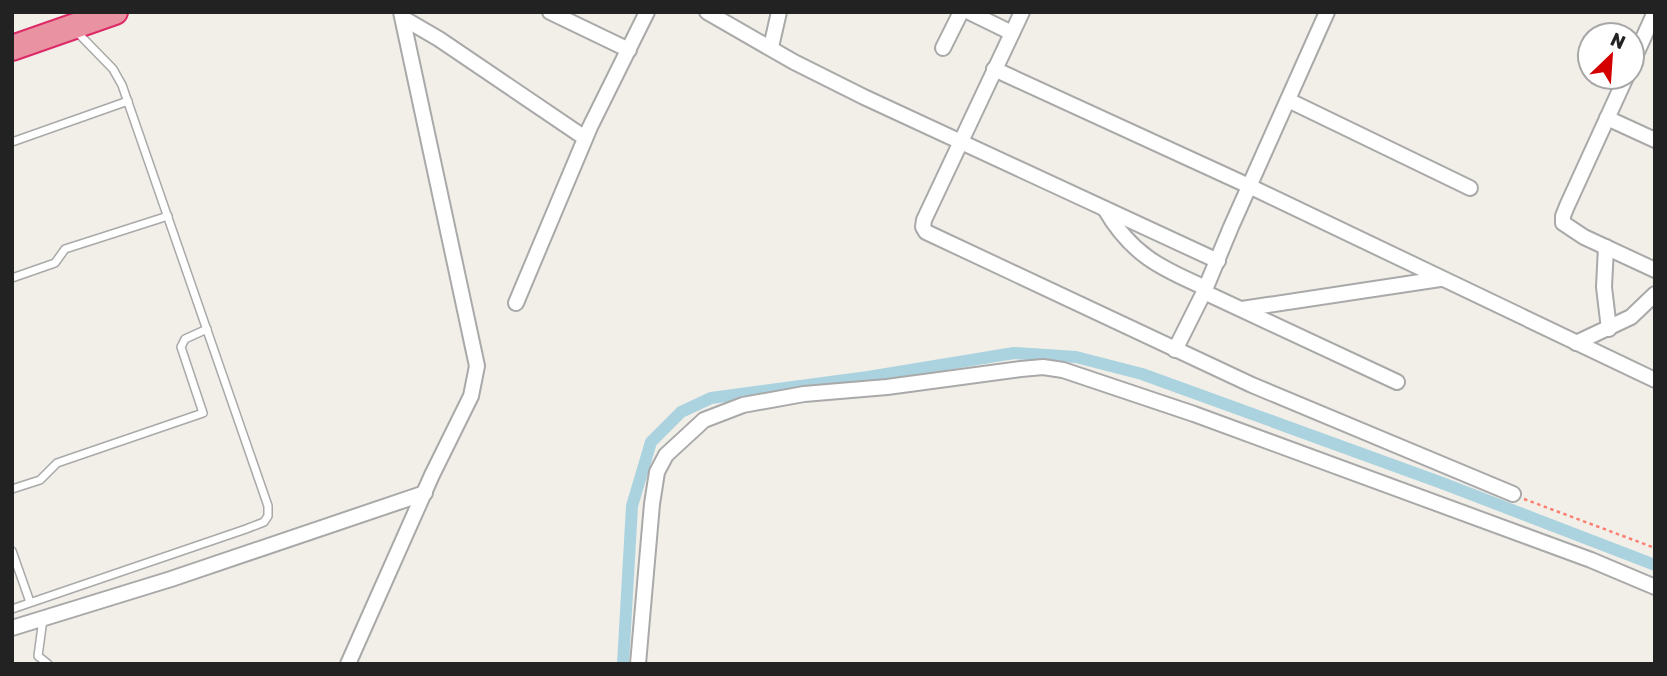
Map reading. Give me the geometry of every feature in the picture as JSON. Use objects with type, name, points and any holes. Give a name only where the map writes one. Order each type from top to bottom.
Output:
[{"type":"highway","points":[[12,48],[116,12]]},
{"type":"street","points":[[550,12],[629,50]]},
{"type":"street","points":[[516,303],[585,138],[647,12]]},
{"type":"street","points":[[707,12],[794,62],[864,97],[1217,261]]},
{"type":"street","points":[[771,47],[779,12]]},
{"type":"street","points":[[943,48],[961,12]]},
{"type":"street","points":[[969,12],[1012,33]]},
{"type":"street","points":[[1022,12],[924,220],[923,227],[926,232],[1252,385],[1513,495]]},
{"type":"street","points":[[1175,350],[1205,290],[1327,12]]},
{"type":"street","points":[[402,15],[585,138]]},
{"type":"street","points":[[348,664],[476,381],[477,366],[402,15]]},
{"type":"street","points":[[1646,33],[1654,16]]},
{"type":"street","points":[[994,69],[1249,186],[1655,380]]},
{"type":"street","points":[[1620,91],[1563,216],[1563,223],[1568,229],[1655,270]]},
{"type":"street","points":[[1288,100],[1470,188]]},
{"type":"street","points":[[1607,118],[1655,141]]},
{"type":"street","points":[[1104,208],[1119,232],[1161,267],[1242,309],[1397,382]]},
{"type":"street","points":[[1606,247],[1604,287],[1609,329]]},
{"type":"street","points":[[1242,309],[1440,279]]},
{"type":"street","points":[[1576,343],[1631,317],[1655,294]]},
{"type":"street","points":[[638,664],[657,472],[666,455],[704,420],[743,405],[804,394],[887,387],[1042,367],[1063,370],[1194,414],[1591,559],[1655,587]]},
{"type":"street","points":[[12,628],[171,579],[425,493]]},
{"type":"lane","points":[[12,608],[264,522],[268,512],[128,101],[113,69],[73,28]]},
{"type":"lane","points":[[12,142],[128,101]]},
{"type":"lane","points":[[12,278],[55,263],[65,248],[168,216]]},
{"type":"lane","points":[[12,489],[40,480],[57,463],[203,413],[181,347],[185,339],[207,330]]},
{"type":"lane","points":[[12,551],[30,602]]},
{"type":"lane","points":[[44,618],[38,656],[48,664]]},
{"type":"path","points":[[1513,495],[1655,548]]},
{"type":"waterway","points":[[623,664],[632,506],[651,442],[681,412],[711,398],[868,377],[1014,353],[1076,357],[1142,374],[1442,483],[1655,565]]}]
